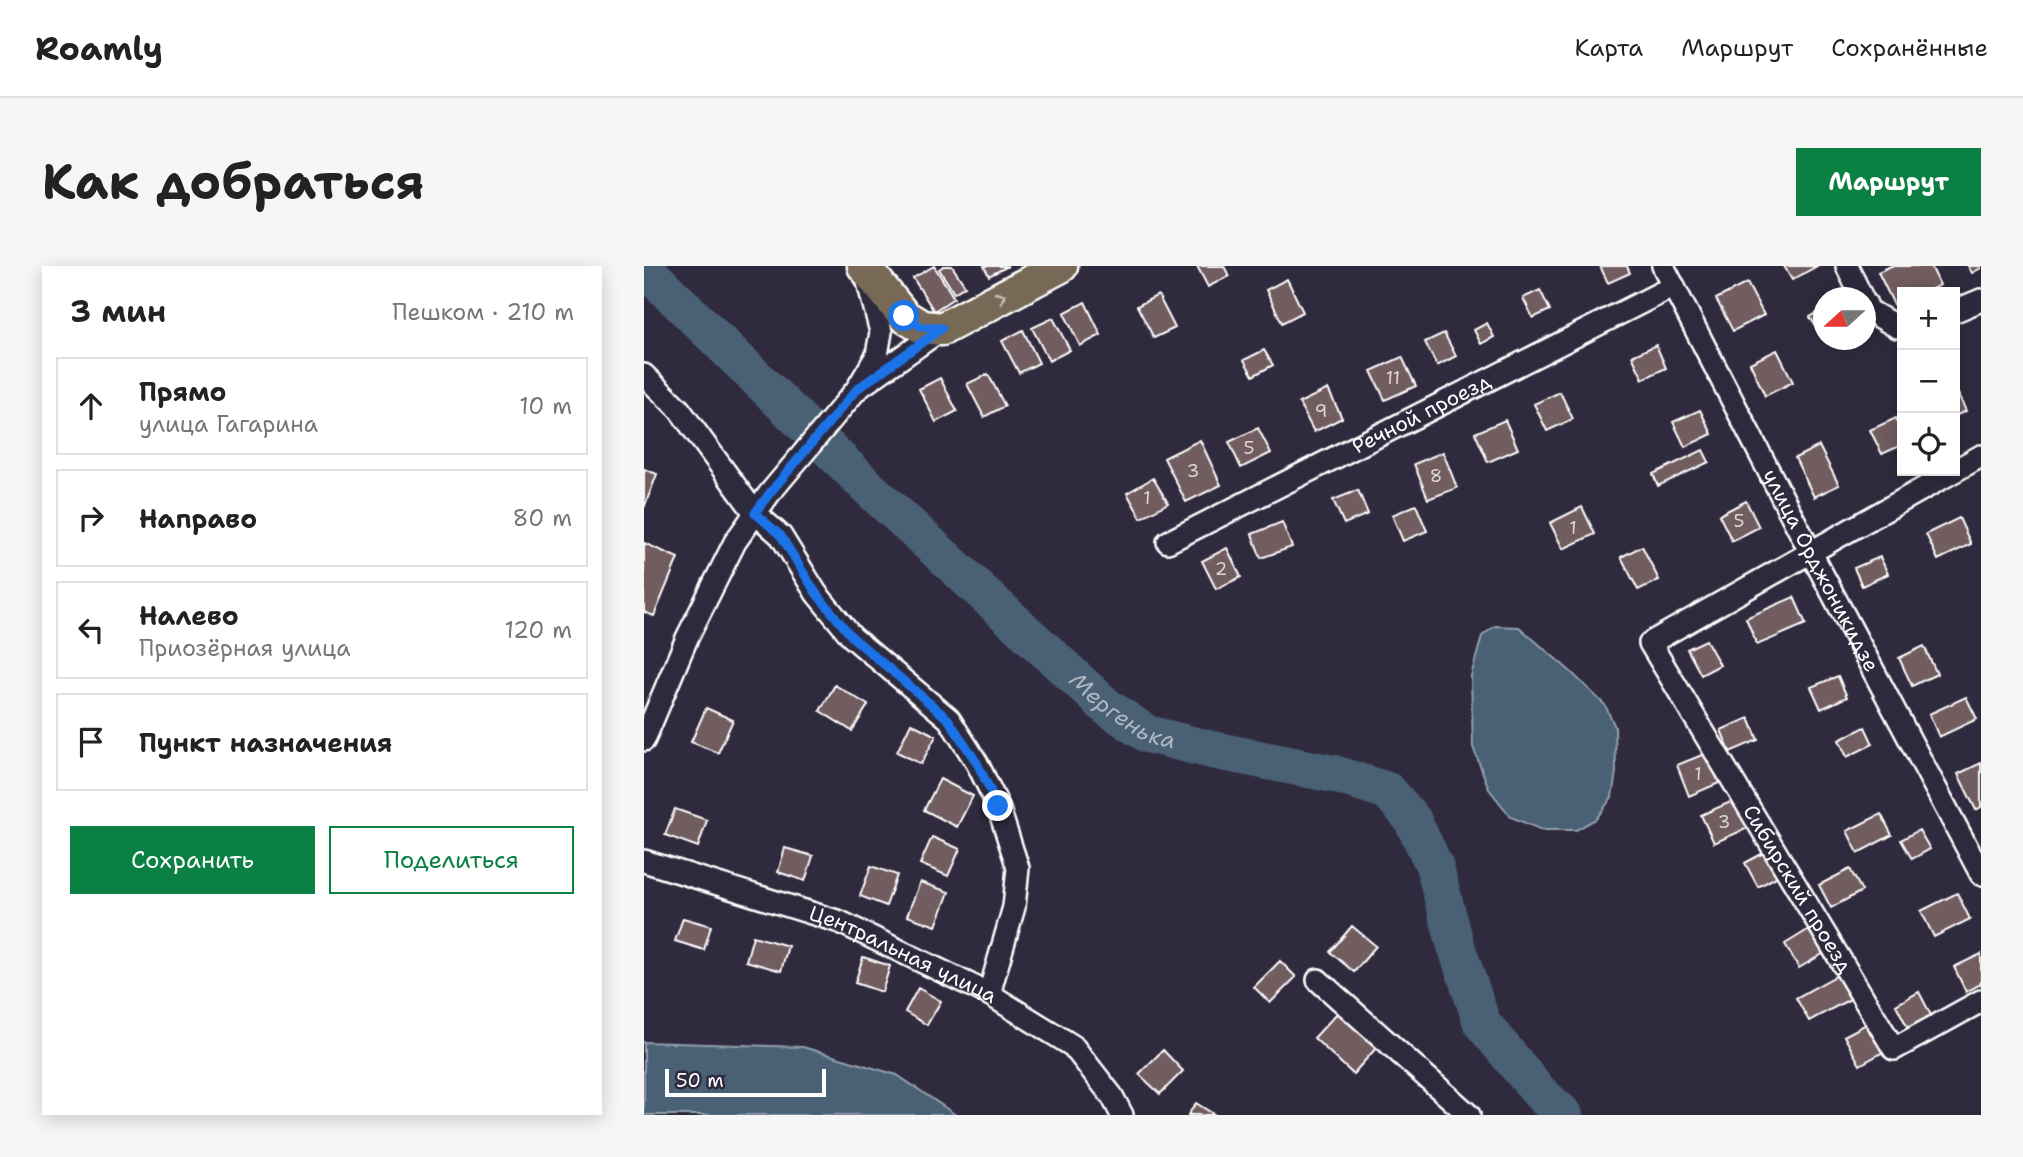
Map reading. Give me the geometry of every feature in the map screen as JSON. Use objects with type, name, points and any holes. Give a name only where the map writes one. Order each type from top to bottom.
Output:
[{"type":"main road","points":[[863,266],[904,316],[922,327],[942,328],[1060,266]]},
{"type":"street","points":[[644,740],[687,638],[735,542],[769,494],[857,389],[877,355],[881,332],[863,266]]},
{"type":"street","name":"улица Орджоникидзе","points":[[1663,266],[1981,874]]},
{"type":"street","points":[[1847,266],[1857,287]]},
{"type":"street","name":"Речной проезд","points":[[1168,542],[1674,286]]},
{"type":"street","points":[[1960,309],[1981,300]]},
{"type":"street","points":[[1876,315],[1897,327]]},
{"type":"street","points":[[857,389],[942,328]]},
{"type":"street","points":[[644,375],[679,409],[755,513],[781,536],[816,593],[852,637],[948,719],[977,763],[998,806],[1018,868],[1014,907],[989,994]]},
{"type":"street","points":[[1810,551],[1981,456]]},
{"type":"street","name":"Сибирский проезд","points":[[1810,551],[1650,643],[1894,1049],[1981,1001]]},
{"type":"street","name":"Центральная улица","points":[[644,861],[840,922],[989,994],[1073,1046],[1112,1096],[1122,1115]]},
{"type":"street","points":[[1318,980],[1469,1115]]},
{"type":"water","points":[[1495,626],[1519,627],[1605,705],[1615,727],[1616,772],[1612,797],[1596,819],[1576,830],[1542,830],[1511,817],[1489,789],[1473,747],[1471,676],[1482,636]]},
{"type":"water","points":[[644,1042],[803,1047],[897,1075],[956,1115],[644,1115]]},
{"type":"building","points":[[934,266],[954,298],[934,311],[913,278]]},
{"type":"building","points":[[952,266],[965,286],[954,293],[939,269]]},
{"type":"building","points":[[984,266],[1008,266],[989,276]]},
{"type":"building","points":[[1197,266],[1224,266],[1229,276],[1208,287]]},
{"type":"building","points":[[1600,266],[1627,266],[1630,273],[1608,283]]},
{"type":"building","points":[[1784,266],[1817,266],[1792,280]]},
{"type":"building","points":[[1891,266],[1931,266],[1940,285],[1897,287],[1895,307],[1878,272]]},
{"type":"building","points":[[1968,266],[1981,266],[1981,268],[1972,273]]},
{"type":"building","points":[[1287,279],[1303,312],[1282,323],[1266,290]]},
{"type":"building","points":[[1747,283],[1764,315],[1733,331],[1716,299]]},
{"type":"building","points":[[1540,290],[1550,310],[1533,318],[1523,298]]},
{"type":"building","points":[[1158,295],[1175,328],[1154,338],[1137,306]]},
{"type":"building","points":[[1085,302],[1101,335],[1080,346],[1064,313]]},
{"type":"building","points":[[1053,318],[1070,350],[1049,361],[1032,328]]},
{"type":"building","points":[[1487,323],[1494,337],[1481,344],[1474,330]]},
{"type":"building","points":[[1023,330],[1039,363],[1019,373],[1002,341]]},
{"type":"building","points":[[1444,333],[1456,356],[1437,366],[1425,342]]},
{"type":"building","points":[[1656,345],[1666,368],[1643,379],[1632,356]]},
{"type":"building","points":[[1264,350],[1273,365],[1253,376],[1244,360]]},
{"type":"building","points":[[1777,350],[1793,382],[1765,396],[1750,363]]},
{"type":"building","points":[[1402,357],[1416,386],[1385,400],[1371,371]]},
{"type":"building","points":[[988,374],[1005,406],[984,417],[967,384]]},
{"type":"building","points":[[940,378],[957,411],[936,422],[919,389]]},
{"type":"building","points":[[1328,389],[1342,418],[1314,432],[1299,403]]},
{"type":"building","points":[[1560,392],[1573,419],[1547,431],[1534,404]]},
{"type":"building","points":[[1960,398],[1966,411],[1960,414]]},
{"type":"building","points":[[1700,410],[1712,434],[1685,447],[1673,422]]},
{"type":"building","points":[[1896,418],[1897,447],[1882,454],[1870,430]]},
{"type":"building","points":[[1505,420],[1518,449],[1488,462],[1475,433]]},
{"type":"building","points":[[1258,428],[1271,453],[1241,468],[1229,442]]},
{"type":"building","points":[[1200,440],[1221,485],[1186,502],[1164,458]]},
{"type":"building","points":[[1819,446],[1839,485],[1814,497],[1795,458]]},
{"type":"building","points":[[1703,450],[1709,462],[1658,486],[1653,474]]},
{"type":"building","points":[[1443,452],[1457,488],[1428,499],[1414,464]]},
{"type":"building","points":[[644,469],[657,474],[644,508]]},
{"type":"building","points":[[1153,478],[1168,503],[1141,518],[1127,493]]},
{"type":"building","points":[[1358,490],[1368,514],[1344,524],[1333,500]]},
{"type":"building","points":[[1746,501],[1759,527],[1732,541],[1719,515]]},
{"type":"building","points":[[1416,505],[1427,531],[1403,541],[1392,515]]},
{"type":"building","points":[[1582,507],[1595,534],[1563,549],[1550,523]]},
{"type":"building","points":[[1959,518],[1971,544],[1938,560],[1926,534]]},
{"type":"building","points":[[1282,522],[1292,547],[1261,558],[1252,534]]},
{"type":"building","points":[[644,543],[678,558],[654,616],[644,612]]},
{"type":"building","points":[[1642,546],[1659,580],[1638,590],[1621,557]]},
{"type":"building","points":[[1227,548],[1241,577],[1216,589],[1202,561]]},
{"type":"building","points":[[1880,557],[1888,574],[1862,586],[1854,568]]},
{"type":"building","points":[[1794,597],[1806,624],[1757,645],[1746,618]]},
{"type":"building","points":[[1706,640],[1720,665],[1701,675],[1687,649]]},
{"type":"building","points":[[1924,646],[1937,674],[1912,686],[1899,658]]},
{"type":"building","points":[[1838,676],[1847,697],[1821,709],[1811,687]]},
{"type":"building","points":[[835,685],[868,705],[852,731],[820,711]]},
{"type":"building","points":[[1966,697],[1977,719],[1939,737],[1929,714]]},
{"type":"building","points":[[706,708],[733,720],[718,753],[691,742]]},
{"type":"building","points":[[1749,718],[1758,740],[1730,752],[1721,730]]},
{"type":"building","points":[[911,723],[936,736],[921,764],[897,752]]},
{"type":"building","points":[[1865,727],[1873,744],[1847,757],[1839,740]]},
{"type":"building","points":[[1707,753],[1719,783],[1689,796],[1677,765]]},
{"type":"building","points":[[1981,763],[1981,807],[1976,810],[1958,774]]},
{"type":"building","points":[[940,779],[973,796],[957,827],[924,810]]},
{"type":"building","points":[[1735,800],[1748,828],[1714,843],[1701,815]]},
{"type":"building","points":[[675,809],[707,820],[698,847],[665,835]]},
{"type":"building","points":[[1881,814],[1892,835],[1858,853],[1847,831]]},
{"type":"building","points":[[1919,830],[1930,849],[1912,859],[1901,840]]},
{"type":"building","points":[[932,837],[960,849],[948,876],[920,864]]},
{"type":"building","points":[[785,848],[813,856],[805,881],[778,872]]},
{"type":"building","points":[[1765,852],[1778,876],[1758,887],[1745,863]]},
{"type":"building","points":[[871,866],[897,875],[886,906],[860,896]]},
{"type":"building","points":[[1850,869],[1862,891],[1831,908],[1819,885]]},
{"type":"building","points":[[920,882],[949,892],[936,926],[907,916]]},
{"type":"building","points":[[1957,893],[1970,919],[1934,937],[1921,911]]},
{"type":"building","points":[[683,918],[711,926],[704,950],[675,941]]},
{"type":"building","points":[[1352,926],[1376,946],[1354,972],[1330,952]]},
{"type":"building","points":[[1811,928],[1826,952],[1799,968],[1785,944]]},
{"type":"building","points":[[753,936],[788,946],[781,971],[746,961]]},
{"type":"building","points":[[1981,954],[1981,984],[1966,992],[1954,967]]},
{"type":"building","points":[[863,957],[890,966],[882,992],[855,983]]},
{"type":"building","points":[[1280,961],[1296,977],[1270,1003],[1254,987]]},
{"type":"building","points":[[1841,973],[1854,997],[1809,1021],[1796,998]]},
{"type":"building","points":[[918,988],[941,1001],[927,1025],[905,1012]]},
{"type":"building","points":[[1919,992],[1933,1019],[1910,1032],[1896,1005]]},
{"type":"building","points":[[1339,1011],[1377,1047],[1353,1074],[1314,1038]]},
{"type":"building","points":[[1868,1023],[1883,1052],[1860,1065],[1844,1036]]},
{"type":"building","points":[[1163,1050],[1183,1071],[1160,1094],[1139,1074]]},
{"type":"building","points":[[1196,1103],[1215,1115],[1188,1115]]},
{"type":"waterway","name":"Мергенька","points":[[644,268],[872,491],[1107,707],[1147,734],[1334,774],[1388,791],[1412,819],[1434,865],[1456,946],[1482,1023],[1540,1093],[1564,1115]]},
{"type":"route","points":[[904,316],[922,327],[942,328],[857,389],[755,513],[781,536],[816,593],[852,637],[948,719],[977,763],[998,806]]}]
